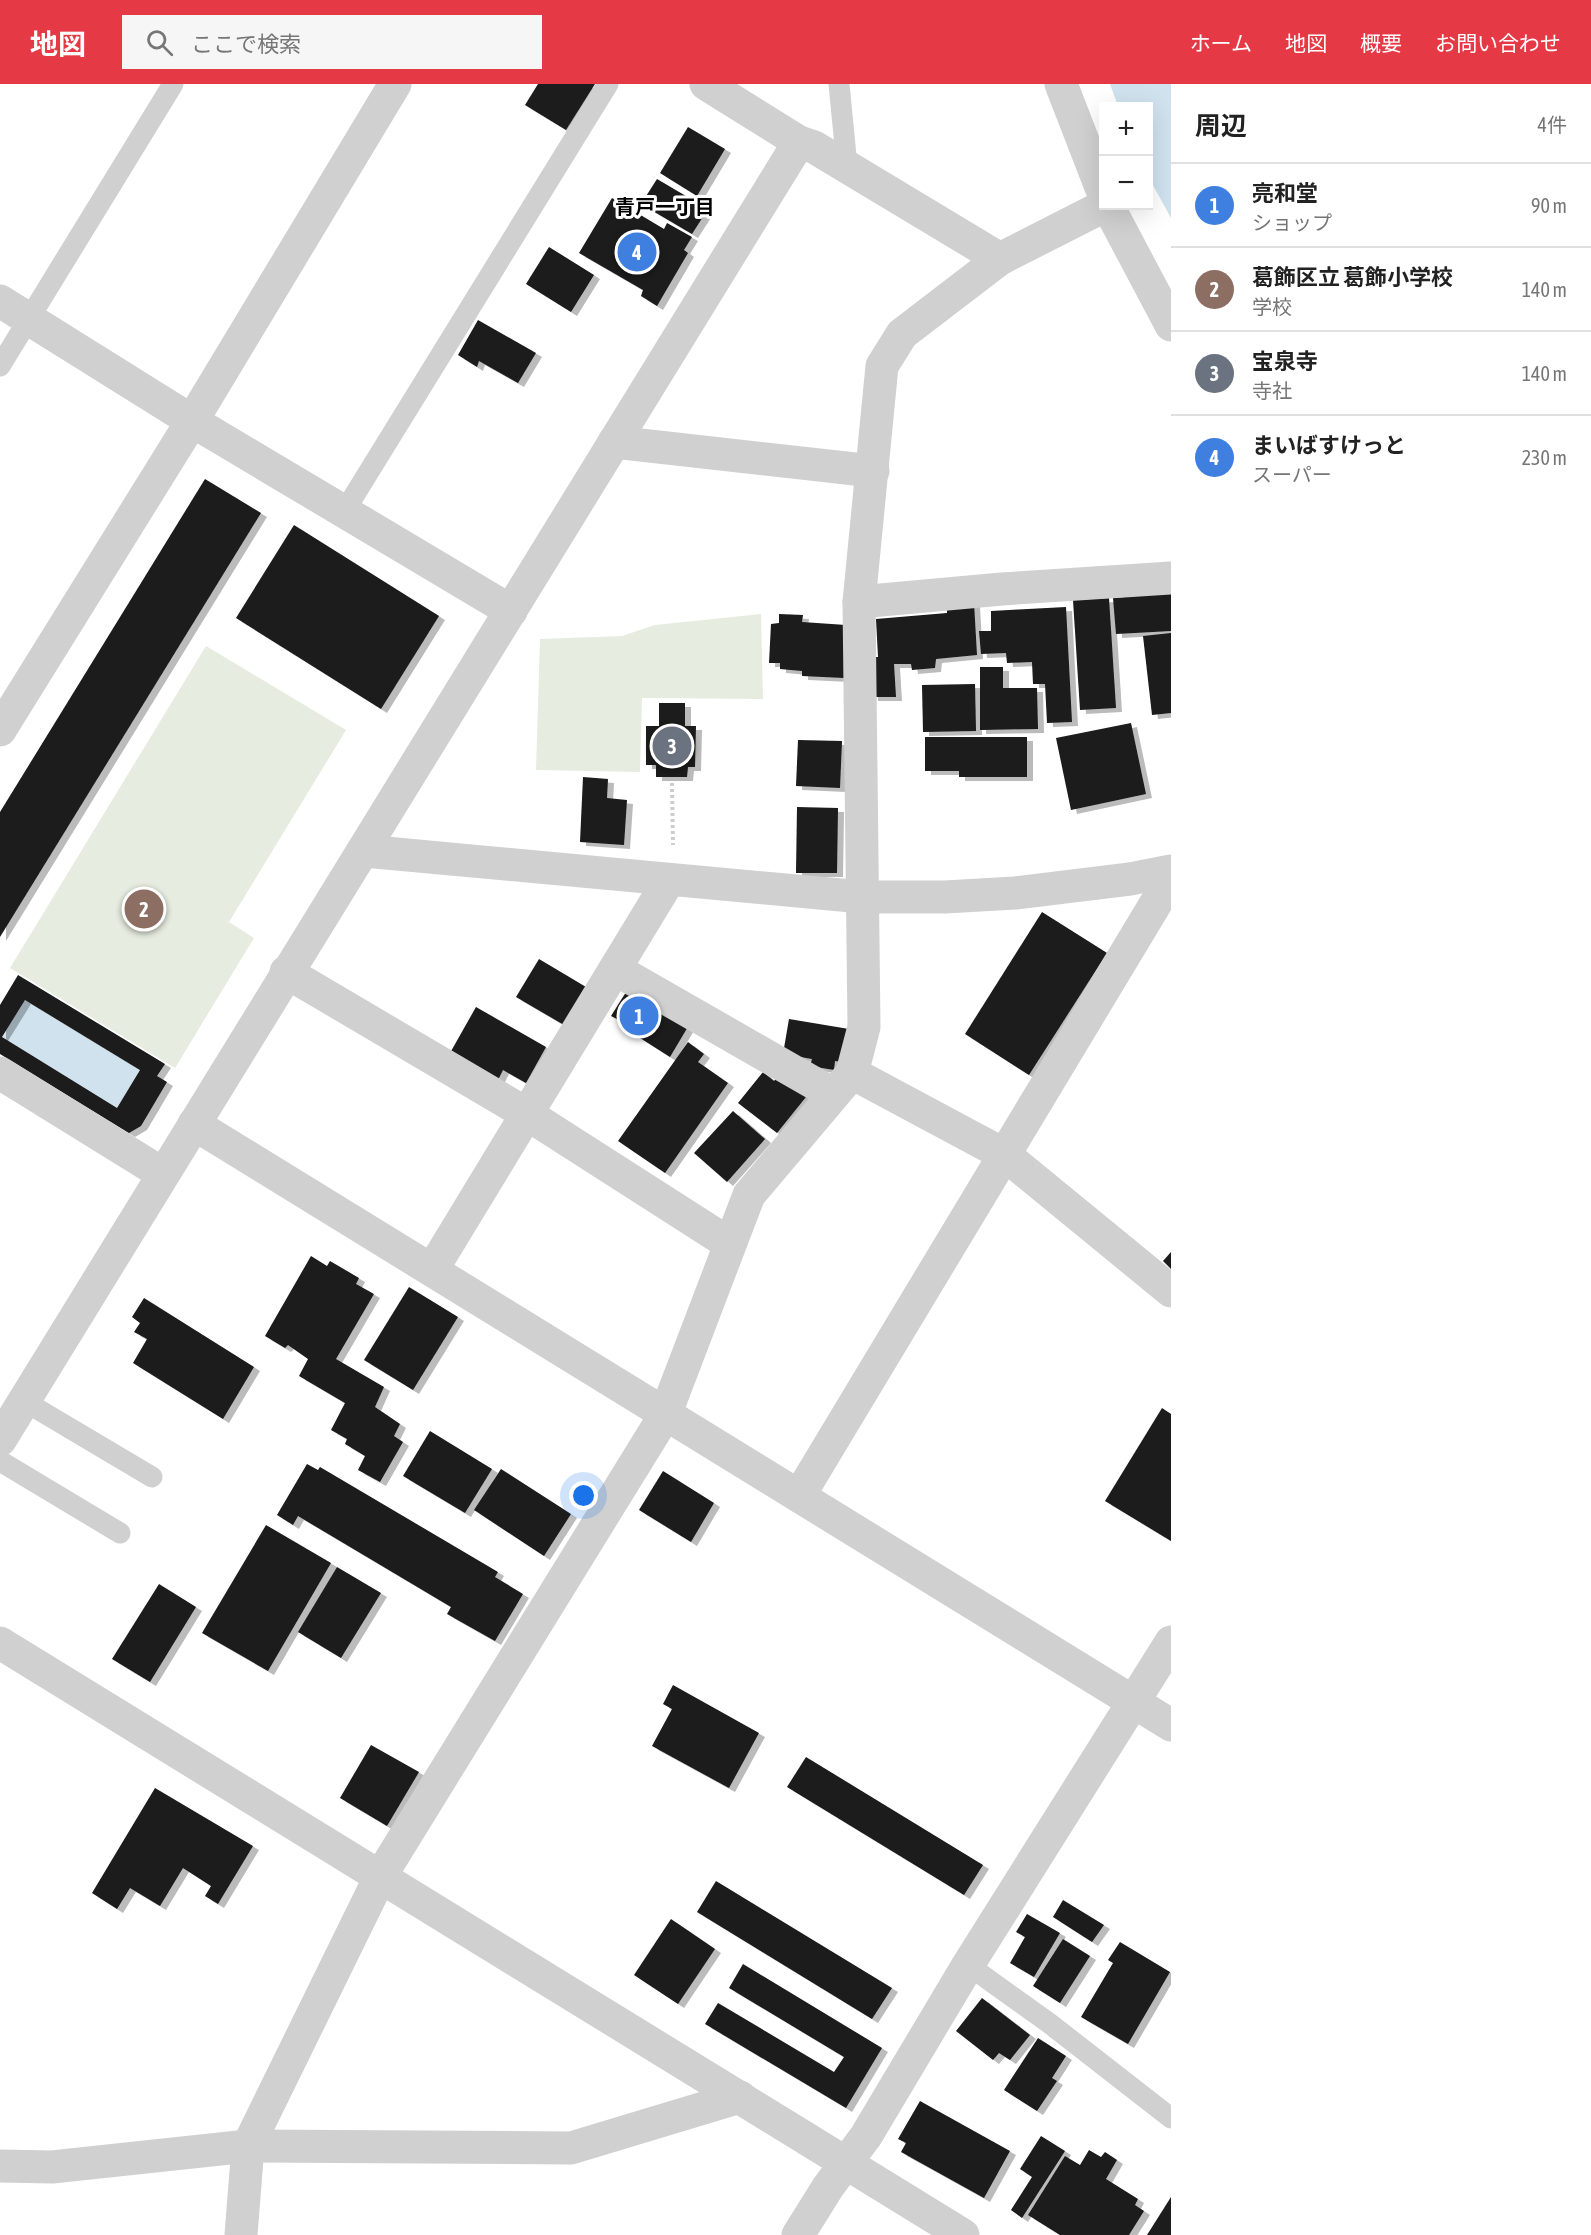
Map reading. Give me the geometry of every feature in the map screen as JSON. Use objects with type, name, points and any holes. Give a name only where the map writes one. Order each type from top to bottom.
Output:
[{"type":"street","points":[[0,730],[192,421],[395,84]]},
{"type":"street","points":[[706,84],[1000,259]]},
{"type":"street","points":[[1061,84],[1099,182]]},
{"type":"street","points":[[0,1440],[799,141]]},
{"type":"street","points":[[241,2235],[248,2146],[380,1877],[666,1415],[749,1195],[843,1084],[864,1026],[859,602],[882,366],[902,334],[1000,259],[1099,210]]},
{"type":"street","points":[[1108,210],[1171,325]]},
{"type":"street","points":[[0,301],[192,421],[511,611]]},
{"type":"street","points":[[614,442],[873,471]]},
{"type":"street","points":[[859,602],[1002,589],[1171,578]]},
{"type":"street","points":[[364,851],[862,897],[945,897],[1015,893],[1130,879],[1171,871]]},
{"type":"street","points":[[799,1496],[1171,878]]},
{"type":"street","points":[[432,1270],[671,880]]},
{"type":"street","points":[[615,969],[843,1084],[1005,1155],[1171,1291]]},
{"type":"street","points":[[286,972],[527,1114],[730,1244]]},
{"type":"street","points":[[0,1073],[163,1174]]},
{"type":"street","points":[[194,1124],[1171,1725]]},
{"type":"street","points":[[0,1642],[963,2235]]},
{"type":"street","points":[[798,2235],[845,2163],[866,2136],[969,1965],[1171,1642]]},
{"type":"street","points":[[0,2166],[52,2167],[248,2146],[570,2148],[740,2097]]},
{"type":"lane","points":[[0,366],[173,84]]},
{"type":"lane","points":[[344,512],[608,84]]},
{"type":"lane","points":[[839,84],[847,166]]},
{"type":"lane","points":[[24,1401],[153,1477]]},
{"type":"lane","points":[[0,1461],[120,1533]]},
{"type":"lane","points":[[969,1965],[1049,2023],[1171,2118]]},
{"type":"path","points":[[671,880],[672,783]]},
{"type":"shaded area","points":[[761,614],[763,699],[642,698],[640,772],[536,770],[540,639],[622,636],[655,625]]},
{"type":"shaded area","points":[[206,646],[346,730],[229,922],[254,938],[175,1068],[10,968]]},
{"type":"water","points":[[1110,84],[1171,84],[1171,218],[1153,185],[1153,102],[1117,102]]},
{"type":"water","points":[[25,1000],[140,1070],[117,1108],[2,1037]]},
{"type":"building","points":[[538,84],[595,84],[566,130],[525,105]]},
{"type":"building","points":[[688,127],[725,149],[697,196],[660,173]]},
{"type":"building","points":[[657,179],[708,209],[692,234],[641,204]]},
{"type":"building","points":[[612,198],[664,229],[667,223],[692,237],[684,250],[688,253],[657,306],[641,296],[643,290],[579,253]]},
{"type":"building","points":[[549,247],[594,275],[571,312],[526,284]]},
{"type":"building","points":[[478,320],[536,353],[518,383],[479,361],[477,367],[458,355]]},
{"type":"building","points":[[205,479],[261,513],[0,937],[0,812]]},
{"type":"building","points":[[294,525],[439,616],[381,709],[236,618]]},
{"type":"building","points":[[1171,593],[1171,631],[1116,634],[1113,598]]},
{"type":"building","points":[[1109,598],[1116,708],[1080,710],[1073,600]]},
{"type":"building","points":[[974,603],[977,655],[936,659],[935,668],[912,670],[911,664],[894,664],[896,697],[872,697],[872,657],[878,657],[876,619],[947,613],[947,604]]},
{"type":"building","points":[[1066,607],[1072,722],[1047,723],[1045,684],[1033,684],[1032,662],[1007,663],[1006,653],[981,654],[979,631],[991,631],[991,611]]},
{"type":"building","points":[[779,614],[803,615],[802,622],[846,625],[844,678],[802,676],[802,671],[780,669],[780,663],[769,663],[771,624],[779,623]]},
{"type":"building","points":[[1171,633],[1171,713],[1152,715],[1143,636]]},
{"type":"building","points":[[980,667],[1003,667],[1003,688],[1037,688],[1038,729],[980,730]]},
{"type":"building","points":[[975,684],[976,731],[923,732],[922,685]]},
{"type":"building","points":[[659,703],[685,703],[685,726],[696,726],[695,767],[688,767],[687,777],[656,777],[656,765],[646,765],[646,726],[659,726]]},
{"type":"building","points":[[1131,723],[1146,794],[1071,810],[1056,738]]},
{"type":"building","points":[[925,737],[1027,737],[1027,777],[959,777],[959,771],[925,771]]},
{"type":"building","points":[[798,740],[842,741],[840,788],[796,786]]},
{"type":"building","points":[[583,777],[608,779],[607,798],[627,800],[624,845],[580,842]]},
{"type":"building","points":[[797,807],[838,808],[837,873],[796,873]]},
{"type":"building","points":[[1042,912],[1107,953],[1029,1075],[965,1034]]},
{"type":"building","points":[[539,959],[586,987],[564,1025],[516,997]]},
{"type":"building","points":[[18,975],[165,1064],[157,1076],[167,1082],[141,1126],[129,1133],[0,1054],[0,1005]],"holes":[[[25,1000],[140,1070],[117,1108],[2,1037]]]},
{"type":"building","points":[[628,989],[689,1025],[670,1057],[637,1036],[640,1031],[611,1016]]},
{"type":"building","points":[[476,1007],[546,1047],[526,1083],[503,1070],[498,1080],[450,1053]]},
{"type":"building","points":[[789,1019],[849,1029],[843,1062],[835,1061],[834,1070],[810,1066],[812,1059],[783,1054]]},
{"type":"building","points":[[688,1042],[704,1054],[698,1062],[728,1083],[665,1173],[618,1141]]},
{"type":"building","points":[[763,1072],[774,1081],[779,1075],[806,1097],[777,1133],[738,1103]]},
{"type":"building","points":[[733,1111],[765,1139],[727,1182],[694,1153]]},
{"type":"building","points":[[1171,1252],[1171,1269],[1163,1261]]},
{"type":"building","points":[[311,1256],[327,1266],[330,1261],[359,1278],[356,1284],[374,1294],[336,1359],[384,1387],[375,1407],[400,1424],[394,1436],[403,1442],[380,1482],[358,1470],[365,1456],[345,1444],[347,1439],[331,1430],[345,1403],[299,1376],[308,1359],[288,1345],[285,1348],[265,1336]]},
{"type":"building","points":[[409,1287],[458,1317],[413,1390],[364,1360]]},
{"type":"building","points":[[144,1298],[254,1367],[223,1419],[133,1363],[147,1339],[134,1332],[140,1323],[132,1317]]},
{"type":"building","points":[[1162,1408],[1171,1414],[1171,1541],[1105,1501]]},
{"type":"building","points":[[430,1431],[492,1469],[465,1513],[403,1476]]},
{"type":"building","points":[[307,1464],[318,1470],[320,1467],[498,1572],[495,1577],[523,1594],[495,1641],[447,1614],[451,1607],[298,1516],[293,1525],[277,1515]]},
{"type":"building","points":[[501,1469],[571,1514],[544,1556],[474,1510]]},
{"type":"building","points":[[663,1471],[714,1503],[691,1542],[639,1510]]},
{"type":"building","points":[[266,1525],[331,1563],[268,1671],[202,1633]]},
{"type":"building","points":[[337,1567],[381,1593],[341,1658],[298,1632]]},
{"type":"building","points":[[159,1584],[196,1607],[150,1682],[112,1659]]},
{"type":"building","points":[[673,1685],[759,1733],[729,1788],[652,1746],[672,1709],[663,1704]]},
{"type":"building","points":[[371,1745],[419,1772],[387,1826],[340,1798]]},
{"type":"building","points":[[806,1757],[983,1865],[964,1895],[787,1787]]},
{"type":"building","points":[[155,1788],[253,1846],[218,1904],[205,1896],[211,1886],[183,1868],[160,1906],[130,1888],[117,1909],[92,1893]]},
{"type":"building","points":[[716,1881],[892,1988],[872,2019],[697,1912]]},
{"type":"building","points":[[1063,1900],[1104,1925],[1092,1942],[1053,1917]]},
{"type":"building","points":[[1027,1914],[1060,1933],[1034,1977],[1010,1963],[1025,1937],[1016,1932]]},
{"type":"building","points":[[671,1919],[715,1949],[678,2004],[634,1975]]},
{"type":"building","points":[[1063,1939],[1090,1956],[1060,2003],[1033,1986]]},
{"type":"building","points":[[1120,1942],[1170,1972],[1128,2044],[1081,2017],[1113,1963],[1108,1960]]},
{"type":"building","points":[[743,1964],[882,2048],[846,2108],[705,2024],[718,2003],[834,2072],[844,2057],[729,1988]]},
{"type":"building","points":[[982,1998],[1030,2035],[1010,2060],[999,2053],[993,2060],[956,2031]]},
{"type":"building","points":[[1038,2038],[1066,2056],[1052,2078],[1057,2081],[1037,2111],[1004,2090]]},
{"type":"building","points":[[920,2101],[1010,2151],[984,2198],[901,2152],[906,2143],[898,2139]]},
{"type":"building","points":[[1041,2136],[1065,2151],[1022,2218],[1011,2210],[1032,2177],[1020,2169]]},
{"type":"building","points":[[1089,2150],[1101,2157],[1105,2152],[1117,2160],[1106,2179],[1138,2199],[1135,2205],[1144,2211],[1129,2235],[1060,2235],[1028,2215],[1065,2156],[1080,2165]]},
{"type":"building","points":[[1171,2197],[1171,2235],[1147,2235]]},
{"type":"place","name":"まいばすけっと","points":[[637,252]]},
{"type":"place","name":"宝泉寺","points":[[672,746]]},
{"type":"place","name":"葛飾区立 葛飾小学校","points":[[144,909]]},
{"type":"place","name":"亮和堂","points":[[639,1016]]},
{"type":"district","name":"青戸一丁目","points":[[665,206]]}]
